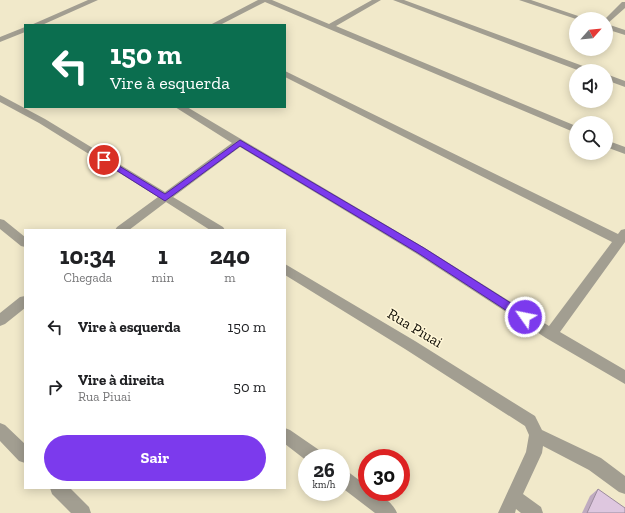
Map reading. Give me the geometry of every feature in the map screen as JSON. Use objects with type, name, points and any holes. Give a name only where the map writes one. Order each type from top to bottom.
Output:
[{"type":"street","points":[[37,24],[94,0]]},
{"type":"street","points":[[216,24],[265,0],[569,127]]},
{"type":"street","points":[[329,27],[377,0]]},
{"type":"street","points":[[397,0],[569,64]]},
{"type":"street","points":[[523,0],[569,15]]},
{"type":"street","points":[[613,15],[625,4]]},
{"type":"street","points":[[613,29],[625,33]]},
{"type":"street","points":[[0,40],[24,30]]},
{"type":"street","points":[[286,74],[622,236],[551,334]]},
{"type":"street","points":[[613,80],[625,84]]},
{"type":"street","points":[[0,98],[42,121],[217,229]]},
{"type":"street","points":[[182,108],[421,250],[551,334],[625,378]]},
{"type":"street","points":[[122,229],[240,142]]},
{"type":"street","points":[[613,146],[625,150]]},
{"type":"street","points":[[0,223],[24,242]]},
{"type":"street","name":"Rua Piuai","points":[[286,271],[526,417],[534,426],[537,434]]},
{"type":"street","points":[[0,320],[24,302]]},
{"type":"street","points":[[0,430],[24,454]]},
{"type":"street","points":[[506,513],[531,460],[537,434],[595,464],[625,486]]},
{"type":"street","points":[[286,436],[304,449]]},
{"type":"street","points":[[350,484],[389,513]]},
{"type":"street","points":[[59,489],[83,513]]},
{"type":"street","points":[[514,497],[535,513]]},
{"type":"building","points":[[598,489],[625,508],[625,513],[587,513]]},
{"type":"route","points":[[104,160],[165,198],[240,142],[421,250],[525,317]]}]
